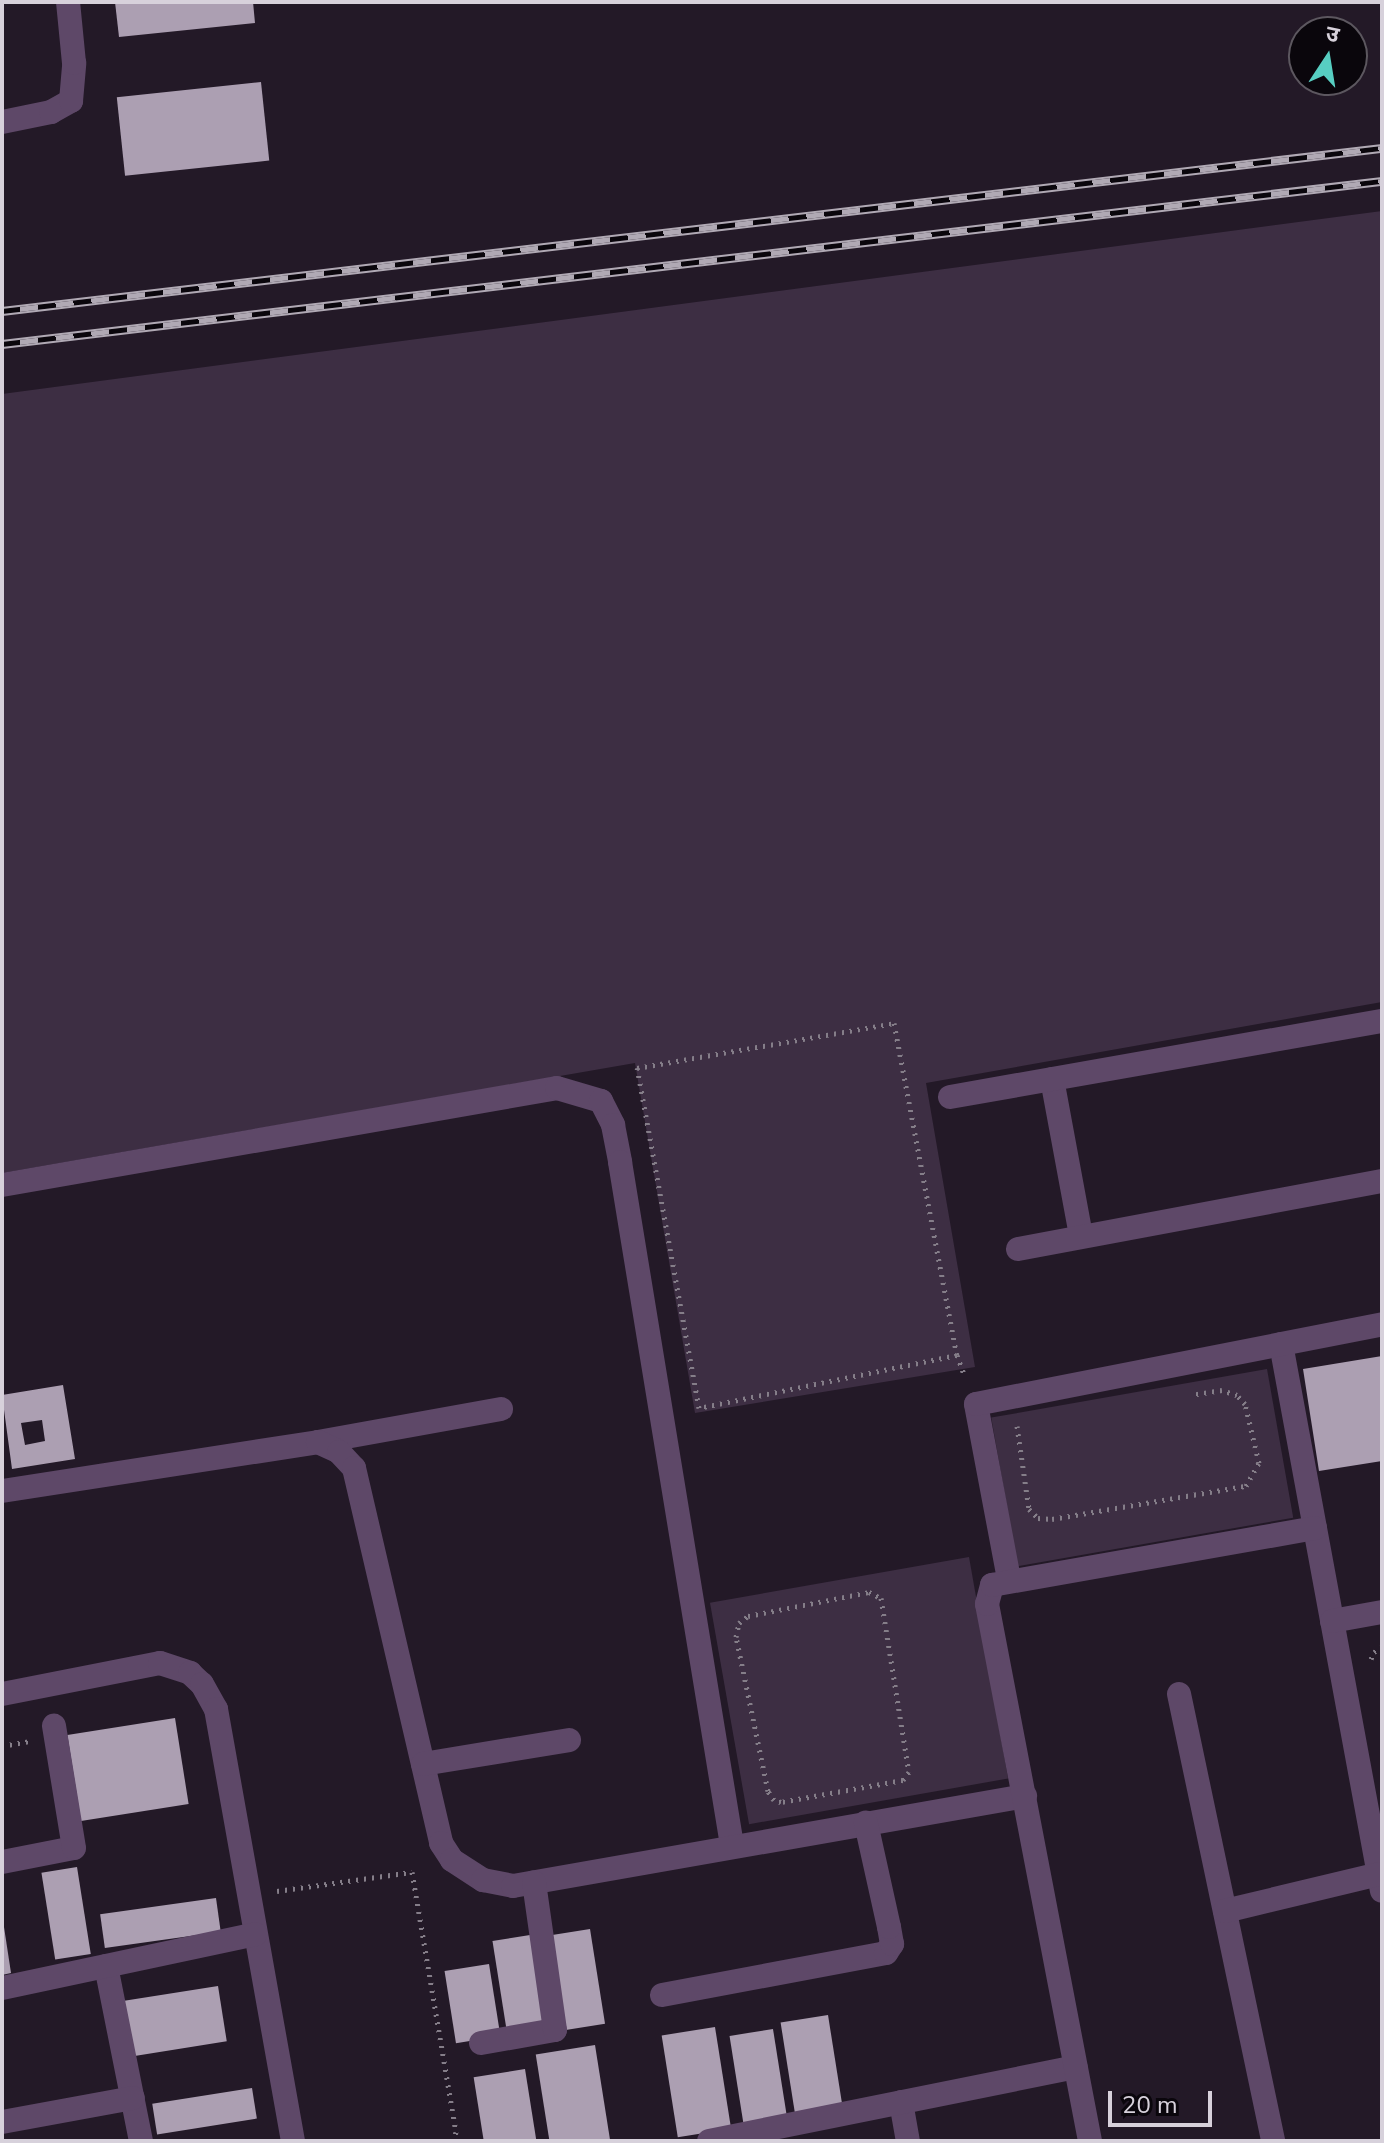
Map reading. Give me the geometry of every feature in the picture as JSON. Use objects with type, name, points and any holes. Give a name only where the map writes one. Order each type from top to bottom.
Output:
[{"type":"street","points":[[2,122],[51,112],[71,101],[74,63],[68,2]]},
{"type":"street","points":[[950,1097],[1382,1021]]},
{"type":"street","points":[[1052,1079],[1081,1236]]},
{"type":"street","points":[[2,1185],[557,1088],[601,1101],[613,1125],[620,1162],[732,1845]]},
{"type":"street","points":[[1018,1249],[1382,1181]]},
{"type":"street","points":[[1009,1579],[976,1404],[1382,1324]]},
{"type":"street","points":[[1225,1911],[1380,1883],[1281,1344]]},
{"type":"street","points":[[2,1491],[318,1442],[501,1409]]},
{"type":"street","points":[[318,1442],[339,1452],[354,1468],[441,1843],[452,1860],[483,1880],[513,1886],[732,1845],[1025,1796]]},
{"type":"street","points":[[1090,2141],[987,1604],[992,1585],[1009,1579],[1315,1528]]},
{"type":"street","points":[[1332,1621],[1382,1612]]},
{"type":"street","points":[[2,1694],[160,1663],[190,1673],[202,1684],[216,1709],[293,2141]]},
{"type":"street","points":[[1179,1694],[1273,2141]]},
{"type":"street","points":[[2,1862],[74,1848],[54,1726]]},
{"type":"street","points":[[423,1764],[569,1740]]},
{"type":"street","points":[[662,1995],[886,1953],[892,1944],[866,1823]]},
{"type":"street","points":[[481,2043],[555,2030],[534,1882]]},
{"type":"street","points":[[2,1988],[255,1934]]},
{"type":"street","points":[[106,1966],[141,2141]]},
{"type":"street","points":[[709,2141],[1076,2067]]},
{"type":"street","points":[[2,2122],[133,2098]]},
{"type":"street","points":[[901,2102],[908,2141]]},
{"type":"path","points":[[894,1023],[957,1355],[699,1408],[637,1068],[894,1023]]},
{"type":"path","points":[[980,1426],[1017,1421],[1029,1509],[1038,1518],[1052,1519],[1246,1486],[1259,1463],[1245,1404],[1237,1395],[1222,1390],[1190,1395]]},
{"type":"path","points":[[869,1592],[881,1598],[910,1765],[903,1780],[852,1790],[781,1802],[771,1798],[736,1637],[742,1619],[869,1592]]},
{"type":"path","points":[[2,1746],[30,1741],[33,1756]]},
{"type":"path","points":[[248,1895],[412,1872],[456,2132],[453,2141]]},
{"type":"shaded area","points":[[1382,211],[1382,1002],[926,1083],[975,1367],[695,1413],[635,1063],[2,1173],[2,394]]},
{"type":"shaded area","points":[[1267,1369],[1293,1518],[1017,1566],[991,1418]]},
{"type":"shaded area","points":[[969,1557],[1008,1779],[749,1824],[710,1603]]},
{"type":"building","points":[[115,2],[253,2],[255,23],[119,37]]},
{"type":"building","points":[[261,82],[269,161],[125,176],[117,97]]},
{"type":"building","points":[[1382,1356],[1382,1461],[1319,1471],[1303,1369]]},
{"type":"building","points":[[63,1385],[75,1459],[12,1469],[2,1395]],"holes":[[[42,1420],[45,1441],[25,1445],[21,1423]]]},
{"type":"building","points":[[175,1718],[189,1804],[81,1821],[67,1735]]},
{"type":"building","points":[[77,1867],[91,1954],[55,1960],[41,1873]]},
{"type":"building","points":[[216,1898],[221,1932],[105,1948],[100,1914]]},
{"type":"building","points":[[2,1928],[11,1973],[2,1975]]},
{"type":"building","points":[[590,1929],[605,2024],[563,2031],[548,1936]]},
{"type":"building","points":[[530,1935],[544,2023],[506,2029],[492,1941]]},
{"type":"building","points":[[489,1964],[500,2036],[456,2043],[445,1971]]},
{"type":"building","points":[[218,1986],[227,2041],[130,2057],[121,2001]]},
{"type":"building","points":[[828,2015],[842,2106],[795,2113],[781,2023]]},
{"type":"building","points":[[715,2027],[731,2129],[678,2137],[662,2035]]},
{"type":"building","points":[[773,2029],[787,2120],[744,2127],[730,2036]]},
{"type":"building","points":[[595,2045],[610,2141],[549,2141],[536,2054]]},
{"type":"building","points":[[525,2069],[536,2141],[484,2141],[474,2077]]},
{"type":"building","points":[[252,2088],[257,2119],[157,2134],[152,2104]]},
{"type":"railway","points":[[2,311],[1382,148]]},
{"type":"railway","points":[[2,344],[1382,181]]}]
